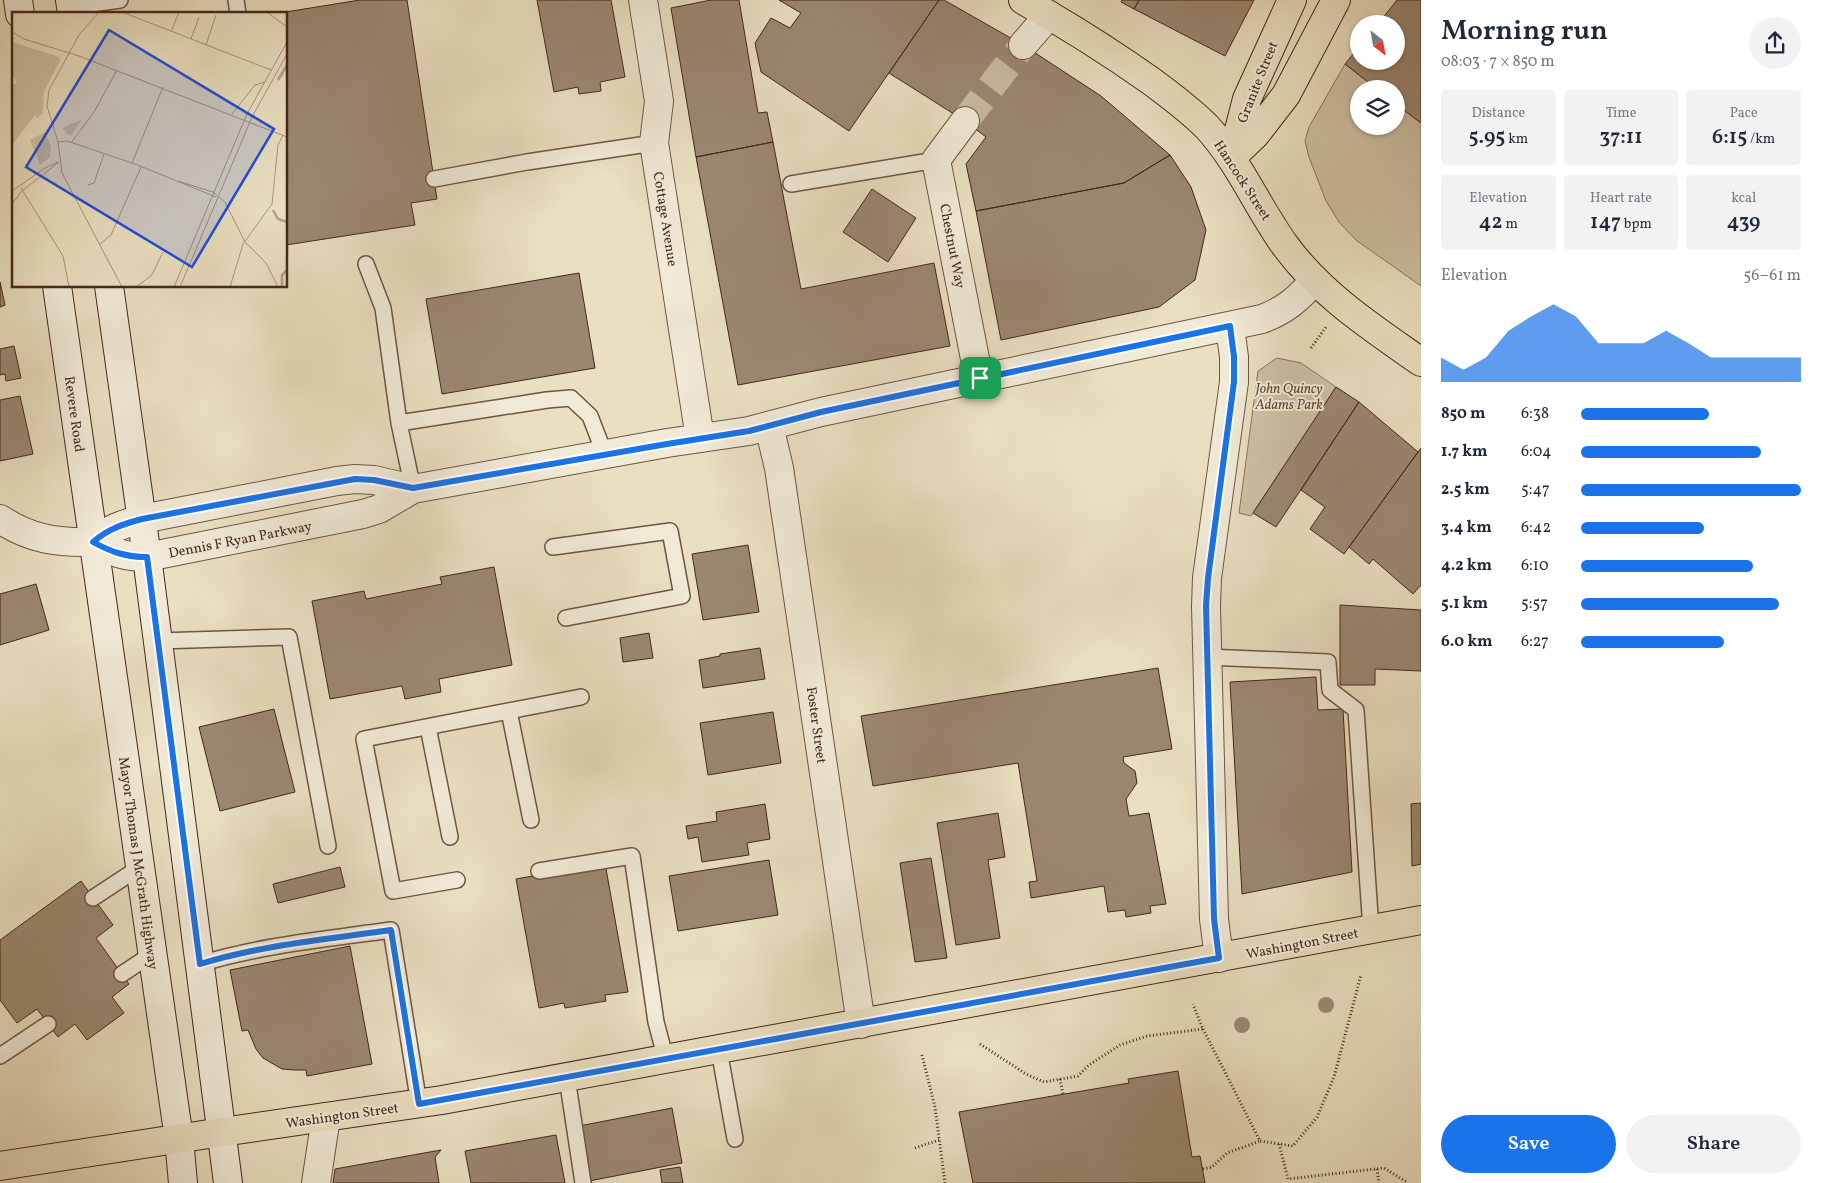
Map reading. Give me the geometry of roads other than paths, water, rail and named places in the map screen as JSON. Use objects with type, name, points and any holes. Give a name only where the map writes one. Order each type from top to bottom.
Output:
[{"type":"main road","name":"Hancock Street","points":[[1023,0],[1113,54],[1172,97],[1205,125],[1232,157],[1276,232],[1298,262],[1349,311],[1421,362]]},
{"type":"main road","name":"Granite Street","points":[[1232,157],[1247,100],[1292,0]]},
{"type":"main road","name":"Granite Street","points":[[1232,157],[1255,135],[1286,95],[1336,0]]},
{"type":"main road","name":"Washington Street","points":[[0,1166],[419,1104],[1421,920]]},
{"type":"street","name":"Cottage Avenue","points":[[643,0],[659,101],[654,143],[700,438]]},
{"type":"street","points":[[1023,45],[1049,14]]},
{"type":"street","points":[[936,160],[965,122]]},
{"type":"street","name":"Chestnut Way","points":[[936,160],[980,378]]},
{"type":"street","name":"Dennis F Ryan Parkway","points":[[413,488],[379,509],[344,519],[147,557],[120,555],[93,542],[117,526],[142,519],[355,479],[374,480],[413,488],[769,426],[821,412],[1262,319],[1278,313],[1291,305],[1315,280]]},
{"type":"street","name":"Revere Road","points":[[57,288],[93,542]]},
{"type":"street","points":[[109,288],[142,519],[228,1183]]},
{"type":"street","points":[[1219,958],[1214,919],[1206,606],[1234,382],[1234,357],[1230,326]]},
{"type":"street","name":"Foster Street","points":[[769,426],[779,468],[861,1024]]},
{"type":"street","points":[[0,519],[34,537],[65,542],[93,542]]},
{"type":"street","name":"Mayor Thomas J McGrath Highway","points":[[93,542],[179,1139],[183,1183]]},
{"type":"street","points":[[316,1183],[326,1117]]},
{"type":"lane","points":[[71,7],[120,0]]},
{"type":"lane","points":[[434,180],[527,162],[654,143]]},
{"type":"lane","points":[[791,184],[936,160]]},
{"type":"lane","points":[[366,264],[383,308],[399,423],[413,488]]},
{"type":"lane","points":[[399,423],[571,398],[590,416],[605,455]]},
{"type":"lane","points":[[553,547],[670,531],[682,596],[566,618]]},
{"type":"lane","points":[[158,641],[289,637],[328,846]]},
{"type":"lane","points":[[1207,657],[1328,662],[1330,690],[1356,710],[1371,930]]},
{"type":"lane","points":[[457,880],[393,891],[364,739],[581,697]]},
{"type":"lane","points":[[509,711],[531,820]]},
{"type":"lane","points":[[428,727],[450,837]]},
{"type":"lane","points":[[539,871],[632,856],[656,1022],[666,1060]]},
{"type":"lane","points":[[93,898],[140,867]]},
{"type":"lane","points":[[200,964],[291,944],[391,930],[419,1104]]},
{"type":"lane","points":[[122,974],[152,954]]},
{"type":"lane","points":[[0,1056],[48,1024]]},
{"type":"lane","points":[[720,1050],[735,1139]]},
{"type":"lane","points":[[567,1078],[582,1183]]},
{"type":"tunnel","points":[[965,121],[1023,45]]},
{"type":"park label","name":"John Quincy Adams Park","points":[[1289,396]]}]
